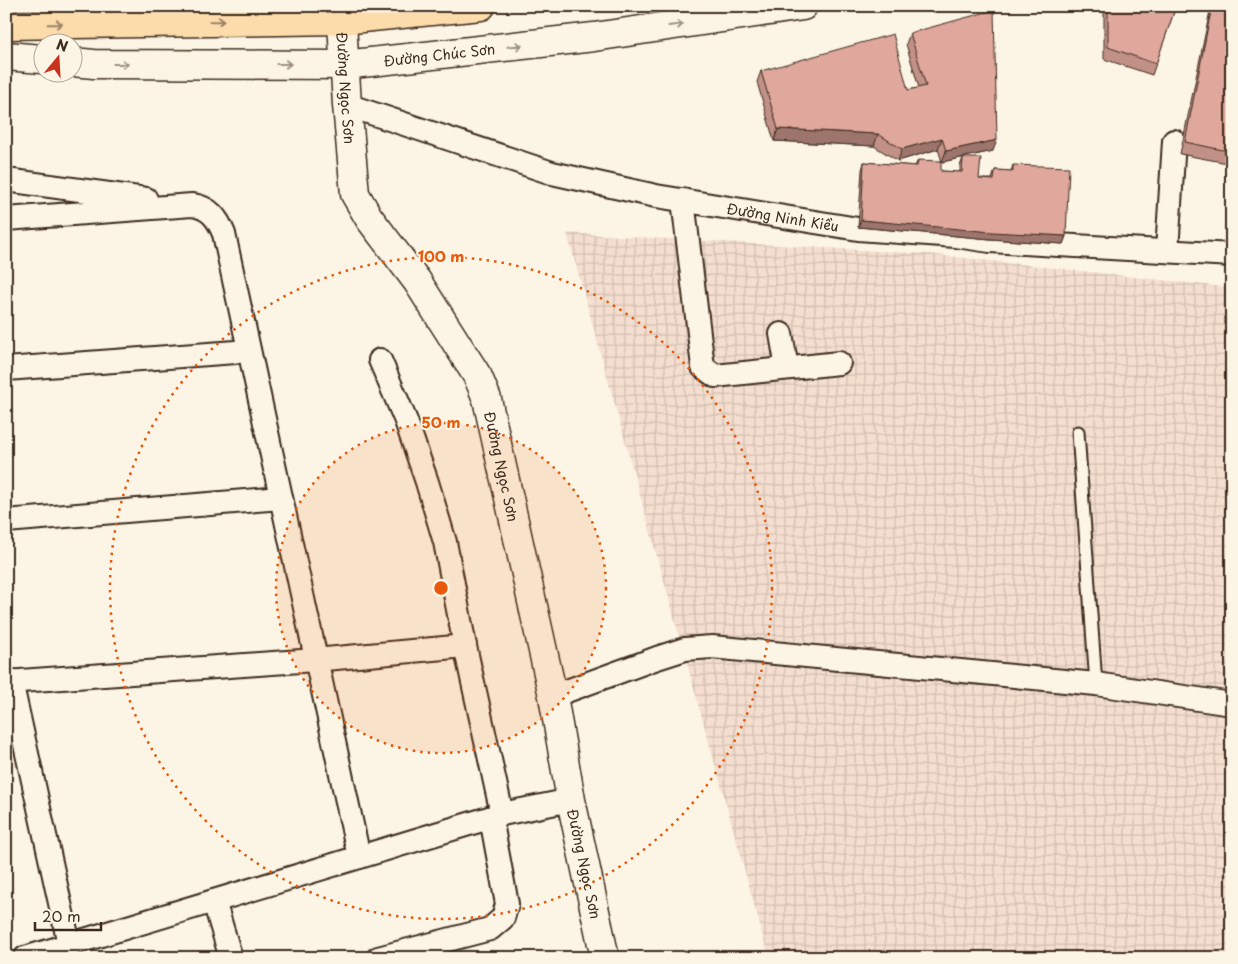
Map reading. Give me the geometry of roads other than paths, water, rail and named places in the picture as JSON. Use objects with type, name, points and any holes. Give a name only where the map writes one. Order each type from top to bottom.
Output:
[{"type":"highway","points":[[6,25],[481,6]]},
{"type":"main road","name":"Đường Chúc Sơn","points":[[82,63],[344,65],[594,37],[803,6]]},
{"type":"main road","name":"Đường Ngọc Sơn","points":[[341,13],[355,194],[359,203],[417,281],[478,377],[488,399],[553,696],[571,800],[605,958]]},
{"type":"main road","points":[[6,56],[32,58]]},
{"type":"street","name":"Đường Ninh Kiều","points":[[347,105],[552,173],[683,200],[858,229],[956,236],[990,241],[1232,255]]},
{"type":"street","points":[[1167,251],[1174,141]]},
{"type":"street","points":[[6,180],[192,205],[204,208],[219,222],[224,234],[359,857]]},
{"type":"street","points":[[683,200],[703,367],[715,376],[839,363]]},
{"type":"street","points":[[6,219],[192,205]]},
{"type":"street","points":[[781,334],[786,368]]},
{"type":"street","points":[[6,369],[249,351]]},
{"type":"street","points":[[378,958],[490,929],[503,918],[507,904],[497,816],[445,542],[406,421],[380,360]]},
{"type":"street","points":[[6,521],[281,498]]},
{"type":"street","points":[[69,944],[9,681],[315,660],[465,646]]},
{"type":"street","points":[[553,696],[685,649],[712,647],[1096,684],[1232,704]]},
{"type":"street","points":[[25,958],[497,816],[571,800]]},
{"type":"street","points":[[214,901],[231,958]]},
{"type":"lane","points":[[1078,432],[1096,684]]}]
